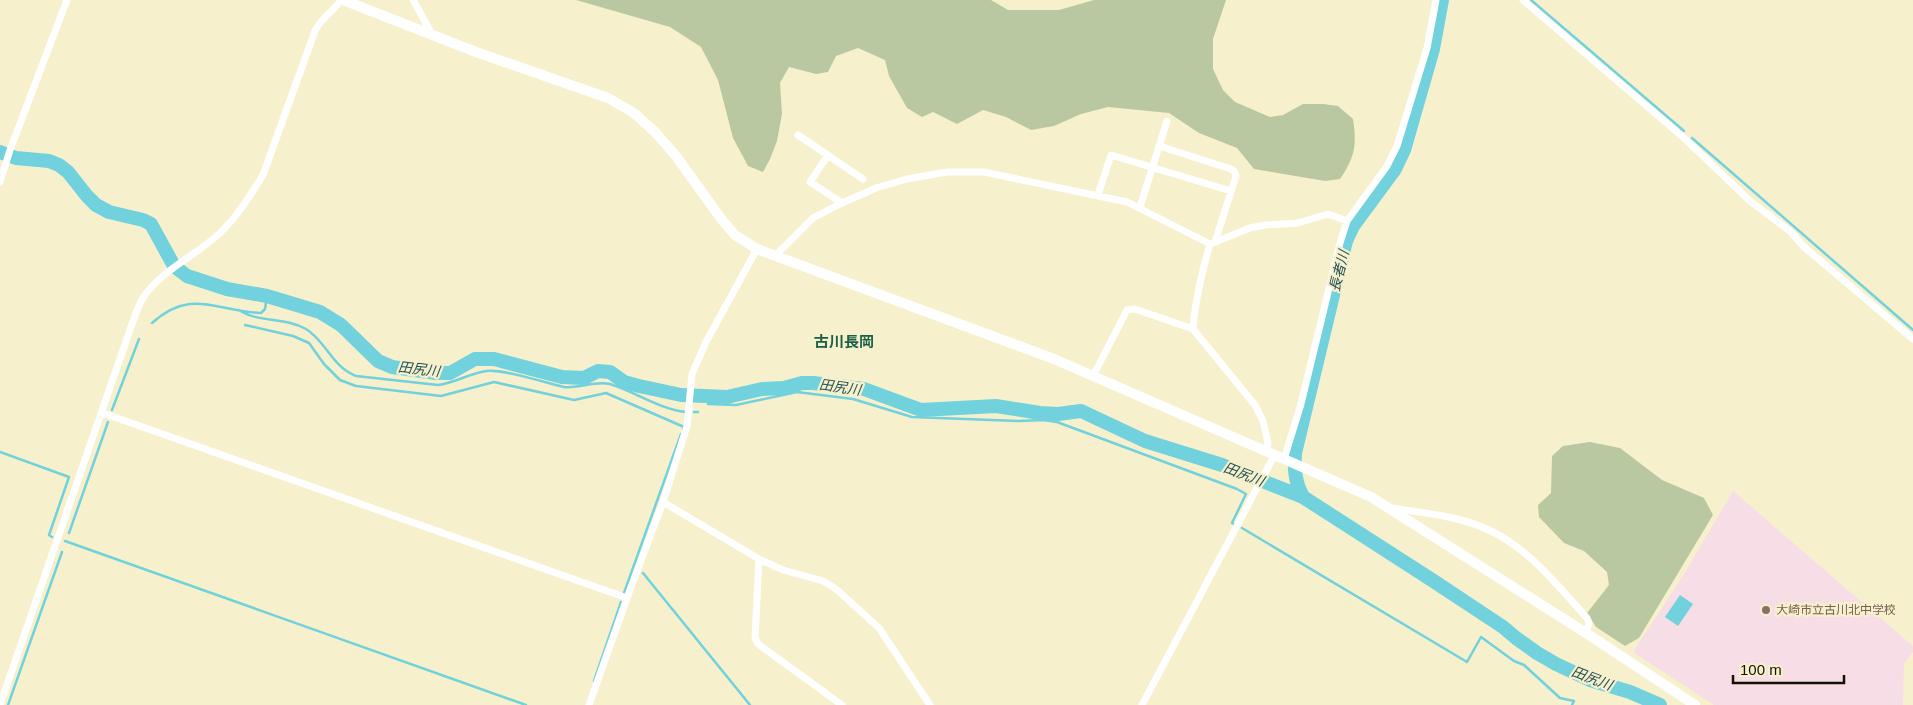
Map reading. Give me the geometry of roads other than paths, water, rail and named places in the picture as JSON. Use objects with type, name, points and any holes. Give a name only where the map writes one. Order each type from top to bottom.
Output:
[{"type":"street","points":[[0,182],[10,150],[67,0]]},
{"type":"street","points":[[0,705],[131,327],[144,297],[154,284],[218,235],[251,196],[263,175],[314,31],[319,22],[337,7],[342,0],[432,35],[608,98],[634,113],[655,132],[676,156],[735,235],[757,248],[1016,344],[1349,486],[1391,508],[1695,705]]},
{"type":"street","points":[[413,0],[432,35]]},
{"type":"street","points":[[1142,705],[1266,473],[1278,457],[1302,404],[1338,251],[1347,221],[1387,166],[1397,146],[1427,48],[1436,0]]},
{"type":"street","points":[[1523,0],[1683,137],[1750,201],[1791,232],[1803,246],[1913,339]]},
{"type":"street","points":[[1140,207],[1167,121]]},
{"type":"street","points":[[798,135],[863,179]]},
{"type":"street","points":[[1159,146],[1231,169],[1236,176],[1201,275],[1193,328]]},
{"type":"street","points":[[828,155],[810,182],[842,203]]},
{"type":"street","points":[[1098,195],[1111,155],[1231,191]]},
{"type":"street","points":[[775,256],[813,218],[842,203],[876,188],[907,179],[947,172],[984,172],[1127,202],[1213,243],[1250,228],[1298,223],[1328,214],[1347,221]]},
{"type":"street","points":[[589,705],[663,502],[688,426],[692,374],[706,342],[757,248]]},
{"type":"street","points":[[1092,376],[1127,310],[1135,309],[1193,328],[1255,405],[1263,421],[1268,443],[1278,457]]},
{"type":"street","points":[[102,413],[627,598]]},
{"type":"street","points":[[663,502],[760,559],[783,570],[823,582],[836,589],[878,628],[930,705]]},
{"type":"street","points":[[1391,508],[1427,513],[1474,524],[1507,540],[1559,586],[1587,618],[1589,624],[1586,633]]},
{"type":"street","points":[[760,559],[755,638],[758,644],[842,705]]},
{"type":"water","points":[[1680,595],[1693,604],[1678,626],[1665,617]]},
{"type":"waterway","name":"長者川","points":[[1303,497],[1296,476],[1295,453],[1346,241],[1353,226],[1395,169],[1404,150],[1433,49],[1442,0]]},
{"type":"waterway","points":[[1531,0],[1684,131]]},
{"type":"waterway","points":[[1692,138],[1913,330]]},
{"type":"waterway","name":"田尻川","points":[[0,152],[16,158],[49,161],[59,165],[68,172],[96,205],[109,212],[143,220],[151,224],[174,266],[187,276],[227,289],[267,296],[320,312],[341,325],[378,361],[392,367],[450,373],[475,359],[494,359],[562,377],[584,378],[598,371],[610,372],[624,382],[681,395],[727,397],[762,389],[784,388],[802,383],[813,383],[864,389],[921,410],[996,406],[1040,413],[1058,414],[1081,411],[1145,441],[1222,465],[1303,497],[1503,627],[1537,653],[1590,680],[1630,692],[1660,705]]},
{"type":"waterway","points":[[152,323],[166,312],[180,306],[192,304],[205,304],[245,312],[261,313],[265,309],[267,296]]},
{"type":"waterway","points":[[239,310],[255,317],[290,323],[306,329],[319,340],[341,367],[356,376],[438,385],[481,372],[494,371],[514,374],[564,387],[599,383],[610,384],[657,404],[686,412]]},
{"type":"waterway","points":[[245,325],[293,336],[309,343],[324,364],[340,380],[356,386],[441,396],[494,382],[574,400],[606,393],[684,427],[683,429]]},
{"type":"waterway","points":[[112,410],[139,339]]},
{"type":"waterway","points":[[708,404],[736,405],[797,392],[853,399],[912,417],[1019,421],[1043,420],[1057,422],[1246,494],[1232,523],[1236,525]]},
{"type":"waterway","points":[[69,533],[108,422]]},
{"type":"waterway","points":[[624,593],[681,434]]},
{"type":"waterway","points":[[0,452],[69,477],[49,535],[52,537]]},
{"type":"waterway","points":[[1242,528],[1467,662],[1481,637],[1514,661],[1524,665],[1560,698],[1574,701],[1572,705]]},
{"type":"waterway","points":[[65,541],[526,705]]},
{"type":"waterway","points":[[8,705],[62,552]]},
{"type":"waterway","points":[[643,573],[750,705]]},
{"type":"waterway","points":[[594,681],[621,602]]},
{"type":"place","name":"大崎市立古川北中学校","points":[[1766,610]]},
{"type":"district","name":"古川長岡","points":[[844,341]]}]
